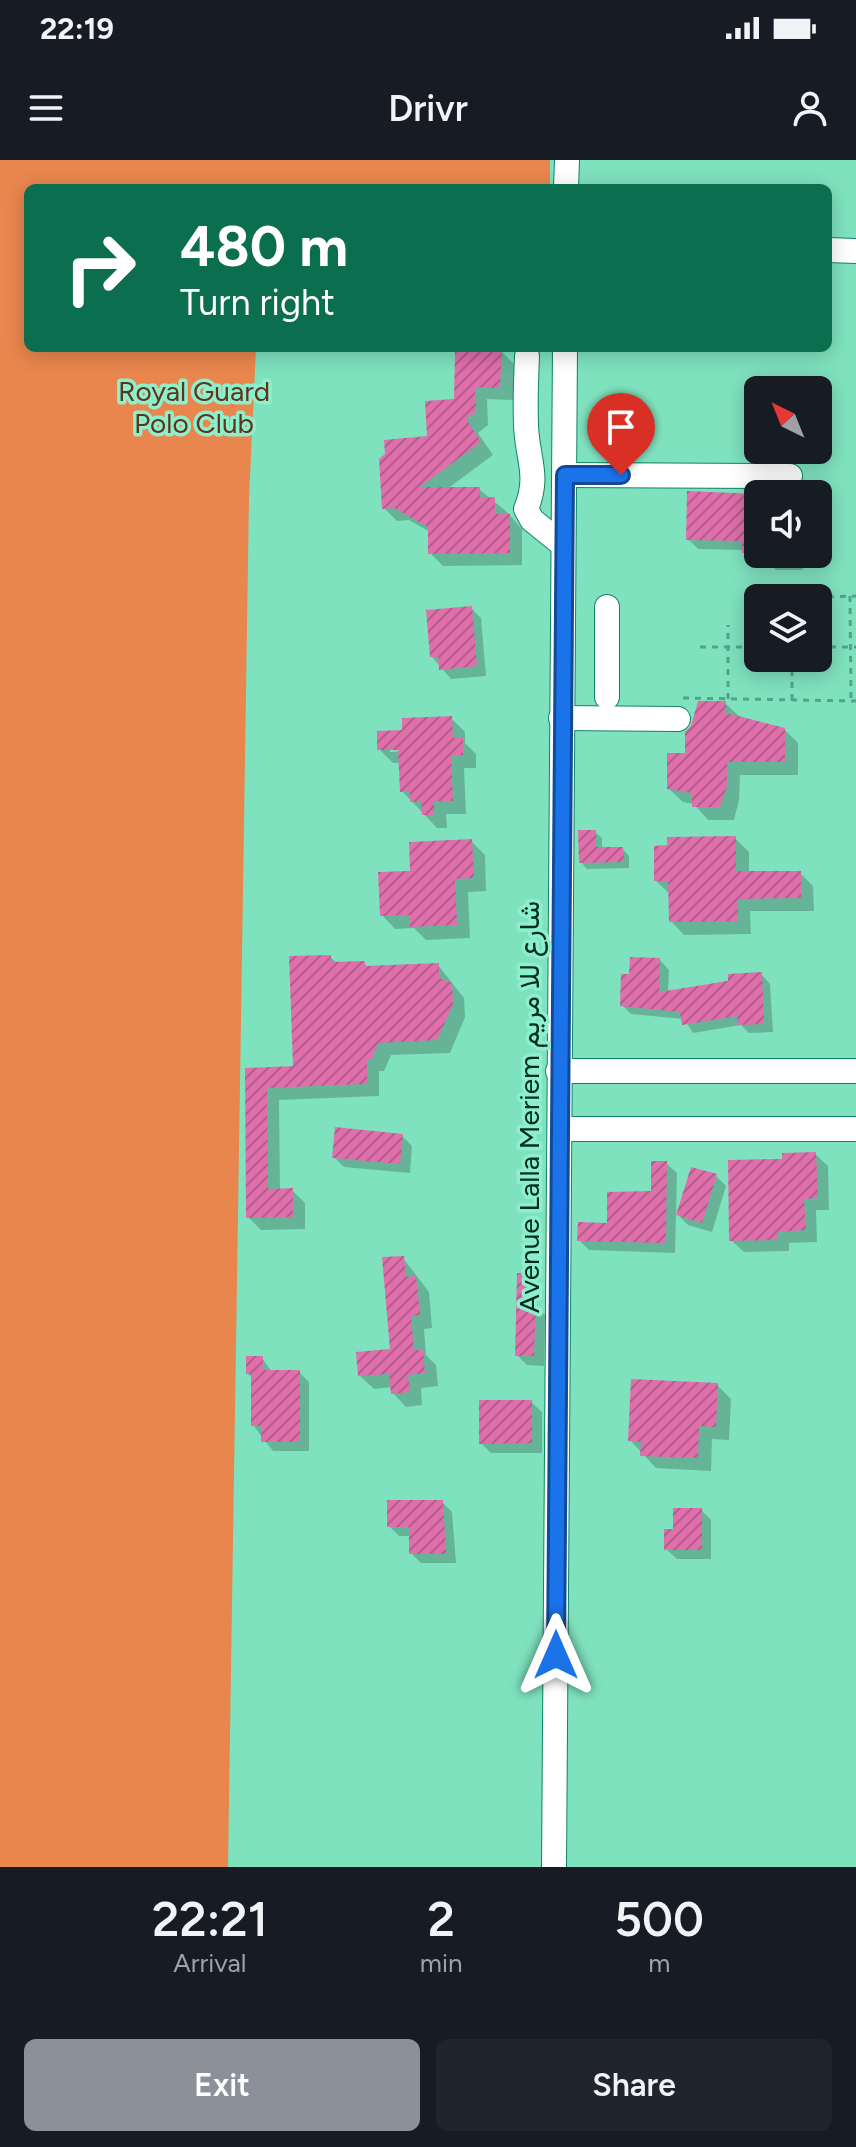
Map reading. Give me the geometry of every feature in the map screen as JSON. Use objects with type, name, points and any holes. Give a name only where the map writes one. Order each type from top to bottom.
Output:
[{"type":"street","points":[[566,184],[567,160]]},
{"type":"street","points":[[832,250],[856,251]]},
{"type":"street","name":"Avenue Lalla Meriem شارع للا مريم","points":[[554,1867],[565,352]]},
{"type":"street","points":[[527,356],[527,450],[534,481],[526,509],[532,520],[563,545]]},
{"type":"street","points":[[527,450],[565,421]]},
{"type":"street","points":[[565,475],[790,476]]},
{"type":"street","points":[[607,607],[607,697]]},
{"type":"street","points":[[562,647],[607,647]]},
{"type":"street","points":[[561,718],[680,709]]},
{"type":"street","points":[[558,1071],[856,1071]]},
{"type":"street","points":[[560,1129],[856,1129]]},
{"type":"path","points":[[680,709],[728,699],[853,701],[850,596]]},
{"type":"path","points":[[832,597],[856,596]]},
{"type":"path","points":[[728,625],[728,699]]},
{"type":"path","points":[[700,647],[744,647]]},
{"type":"path","points":[[832,647],[853,647]]},
{"type":"path","points":[[792,672],[792,700]]},
{"type":"green space","name":"Royal Guard Polo Club","points":[[0,160],[550,160],[550,184],[24,184],[24,352],[256,352],[249,498],[228,1867],[0,1867]]},
{"type":"building","points":[[455,352],[502,352],[500,388],[475,387],[476,412],[466,419],[481,442],[420,487],[480,487],[480,498],[495,497],[495,514],[510,514],[510,553],[428,554],[428,527],[394,508],[382,509],[379,459],[385,454],[384,440],[427,436],[425,401],[454,399]]},
{"type":"building","points":[[687,491],[744,493],[744,553],[742,541],[686,540]]},
{"type":"building","points":[[472,606],[477,666],[439,670],[438,657],[430,657],[426,610]]},
{"type":"building","points":[[698,701],[726,701],[726,713],[785,728],[785,762],[727,762],[727,786],[720,807],[692,807],[692,793],[667,789],[667,753],[685,753],[685,732],[691,726]]},
{"type":"building","points":[[452,716],[453,738],[463,738],[463,755],[451,755],[453,801],[434,801],[434,815],[422,815],[421,801],[410,802],[410,791],[400,792],[398,750],[377,750],[377,731],[402,730],[402,718]]},
{"type":"building","points":[[578,830],[596,830],[596,847],[623,847],[624,862],[579,863]]},
{"type":"building","points":[[736,836],[736,871],[801,871],[801,898],[738,899],[738,921],[669,922],[668,881],[654,881],[654,846],[667,845],[667,837]]},
{"type":"building","points":[[472,839],[474,878],[455,879],[457,925],[410,927],[410,915],[380,916],[378,872],[410,871],[409,842]]},
{"type":"building","points":[[331,955],[331,962],[365,961],[365,966],[439,963],[439,978],[452,983],[453,1004],[437,1040],[378,1043],[372,1059],[367,1059],[367,1084],[267,1088],[268,1189],[293,1188],[293,1217],[246,1218],[245,1068],[293,1066],[289,956]]},
{"type":"building","points":[[630,957],[660,958],[659,992],[728,981],[728,974],[762,972],[764,1024],[738,1025],[737,1016],[682,1025],[680,1012],[620,1006],[621,974],[629,974]]},
{"type":"building","points":[[335,1127],[403,1134],[400,1164],[332,1158]]},
{"type":"building","points":[[816,1152],[818,1198],[804,1199],[806,1230],[777,1232],[777,1240],[729,1241],[728,1160],[782,1159],[782,1153]]},
{"type":"building","points":[[651,1161],[667,1161],[666,1243],[577,1241],[578,1222],[607,1223],[607,1192],[651,1191]]},
{"type":"building","points":[[691,1167],[717,1174],[702,1223],[676,1215]]},
{"type":"building","points":[[404,1256],[406,1277],[416,1276],[420,1315],[411,1316],[414,1350],[423,1350],[425,1373],[408,1375],[410,1392],[391,1394],[389,1374],[358,1376],[356,1352],[390,1349],[382,1257]]},
{"type":"building","points":[[517,1273],[529,1273],[528,1303],[536,1303],[534,1356],[515,1356]]},
{"type":"building","points":[[246,1356],[263,1356],[263,1370],[300,1370],[300,1442],[261,1442],[261,1426],[251,1426],[251,1374],[246,1374]]},
{"type":"building","points":[[631,1379],[718,1383],[716,1427],[699,1426],[698,1458],[640,1456],[641,1442],[628,1441]]},
{"type":"building","points":[[479,1400],[532,1400],[532,1443],[479,1444]]},
{"type":"building","points":[[387,1500],[443,1500],[446,1554],[409,1554],[409,1527],[387,1527]]},
{"type":"building","points":[[673,1508],[702,1508],[702,1550],[664,1550],[664,1529],[673,1529]]},
{"type":"route","points":[[556,1655],[558,1071],[565,475],[621,475]]}]
